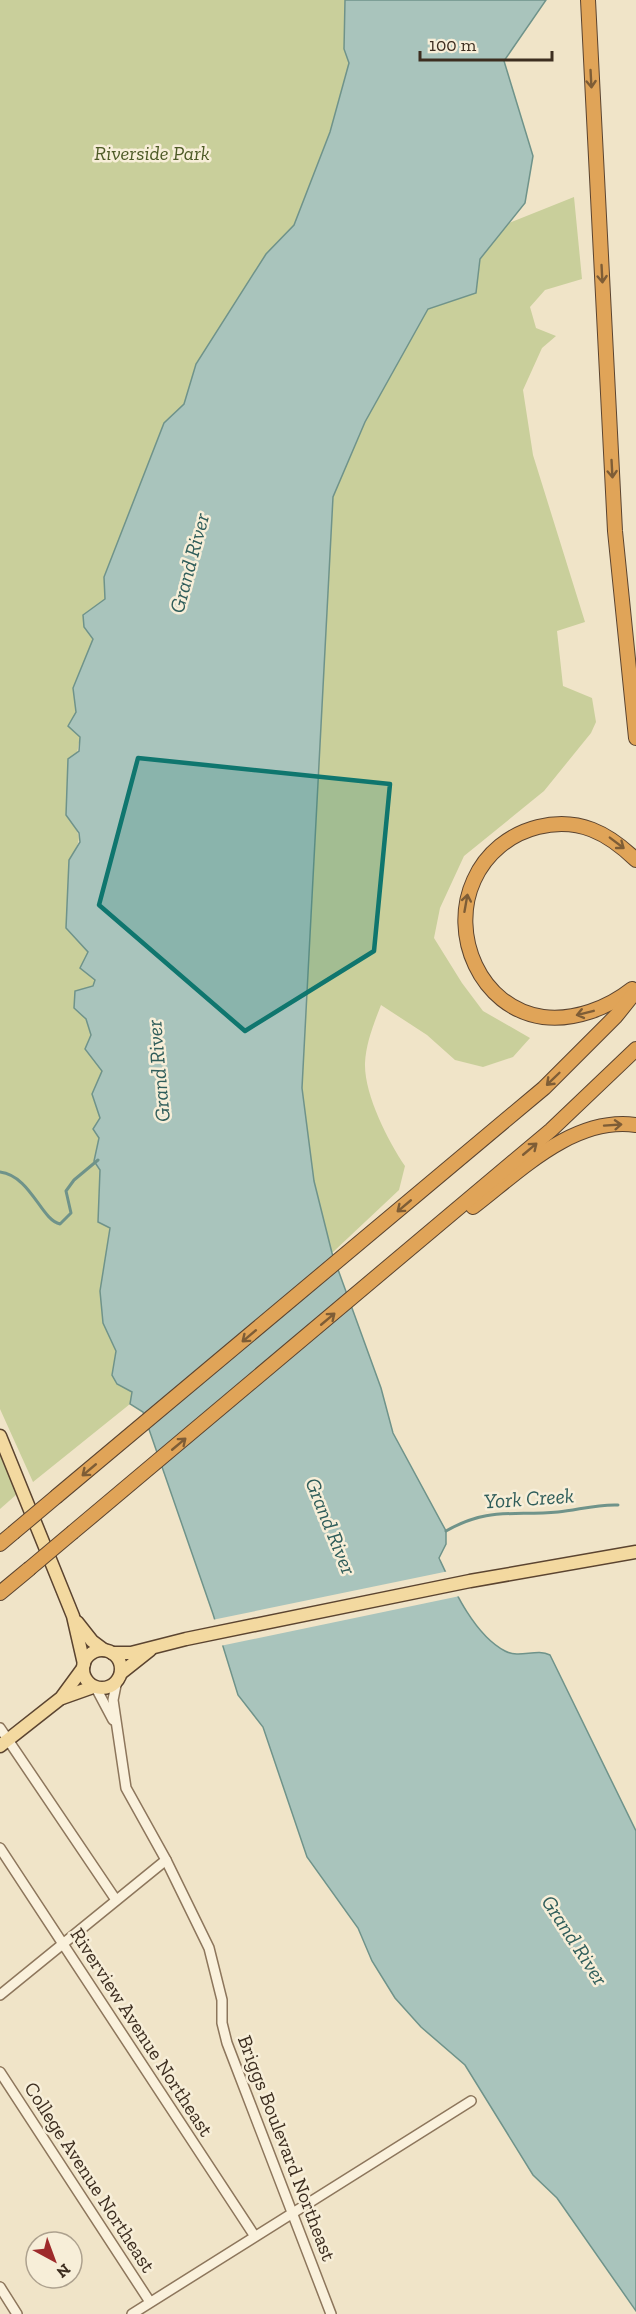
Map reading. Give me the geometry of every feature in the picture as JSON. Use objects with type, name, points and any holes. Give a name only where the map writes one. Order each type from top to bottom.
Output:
[{"type":"highway","points":[[588,0],[615,531],[636,738]]},
{"type":"highway","points":[[636,860],[616,841],[592,829],[567,823],[524,831],[500,845],[481,865],[468,893],[463,921],[468,951],[484,981],[506,1000],[524,1011],[541,1017],[578,1014],[614,1002],[636,986]]},
{"type":"highway","points":[[0,1544],[544,1088],[616,1016],[636,991]]},
{"type":"highway","points":[[0,1593],[572,1112],[636,1049]]},
{"type":"highway","points":[[420,1240],[460,1216],[571,1137],[599,1127],[636,1125]]},
{"type":"main road","points":[[0,1436],[73,1616],[86,1678],[95,1687]]},
{"type":"main road","points":[[4,1743],[61,1698],[90,1655],[108,1651],[131,1653],[202,1636],[470,1581],[636,1552]]},
{"type":"main road","points":[[73,1616],[92,1641],[108,1651],[119,1662],[119,1677]]},
{"type":"main road","points":[[61,1698],[95,1687],[108,1687],[154,1647]]},
{"type":"street","name":"Briggs Boulevard Northeast","points":[[119,1677],[114,1690],[116,1727],[126,1788],[166,1860],[209,1948],[222,2000],[222,2023],[227,2043],[332,2314]]},
{"type":"street","name":"Briggs Boulevard Northeast","points":[[95,1687],[116,1727]]},
{"type":"street","points":[[0,1728],[4,1743],[116,1900]]},
{"type":"street","name":"Riverview Avenue Northeast","points":[[0,1848],[254,2235]]},
{"type":"street","points":[[0,1995],[166,1860]]},
{"type":"street","name":"College Avenue Northeast","points":[[0,2072],[150,2302]]},
{"type":"street","points":[[132,2314],[471,2100]]},
{"type":"street","points":[[0,2288],[16,2314]]},
{"type":"highlighted area","points":[[138,758],[390,784],[374,951],[245,1031],[99,905]]},
{"type":"green space","name":"Riverside Park","points":[[0,0],[345,0],[344,49],[349,63],[330,132],[294,225],[266,254],[196,364],[184,404],[164,423],[104,577],[105,599],[84,627],[93,639],[73,688],[76,713],[68,726],[80,737],[66,815],[79,837],[69,860],[95,980],[86,1019],[91,1035],[85,1049],[102,1071],[93,1094],[100,1118],[93,1129],[99,1137],[94,1161],[100,1170],[98,1222],[110,1227],[100,1291],[103,1323],[116,1351],[112,1375],[117,1384],[132,1392],[130,1404],[33,1482],[0,1409]]},
{"type":"green space","points":[[574,197],[582,279],[545,290],[530,307],[536,328],[556,336],[542,348],[523,390],[533,455],[585,622],[557,631],[563,686],[592,698],[596,722],[591,733],[544,791],[464,856],[440,908],[434,938],[462,983],[483,1011],[530,1038],[513,1057],[483,1067],[455,1060],[427,1035],[381,1005],[367,1048],[365,1063],[368,1089],[378,1117],[405,1166],[399,1190],[332,1253],[314,1181],[302,1088],[333,497],[365,422],[428,309],[476,293],[480,259],[509,223]]},
{"type":"green space","points":[[0,1449],[17,1494],[0,1509]]},
{"type":"water","name":"Grand River","points":[[345,0],[546,0],[504,61],[533,156],[525,203],[480,259],[476,293],[428,309],[365,422],[333,497],[302,1088],[314,1181],[332,1253],[381,1388],[393,1433],[446,1531],[446,1544],[439,1558],[466,1610],[494,1644],[505,1651],[516,1654],[545,1653],[550,1655],[636,1831],[636,2311],[557,2198],[533,2175],[465,2065],[421,2027],[395,1998],[372,1961],[358,1928],[307,1857],[263,1727],[238,1695],[213,1614],[143,1412],[130,1404],[132,1392],[117,1384],[112,1375],[116,1351],[103,1323],[100,1291],[110,1228],[98,1222],[100,1170],[94,1161],[99,1138],[93,1129],[100,1118],[92,1094],[102,1071],[85,1049],[91,1035],[86,1019],[74,1008],[75,991],[93,986],[95,980],[80,968],[88,952],[66,928],[69,860],[80,842],[79,833],[66,815],[68,759],[79,751],[80,737],[68,726],[76,712],[73,688],[93,639],[84,627],[83,615],[105,599],[104,577],[164,423],[184,404],[196,364],[266,254],[294,225],[330,132],[349,63],[344,49]]},
{"type":"pier","points":[[449,1571],[460,1596],[220,1646],[212,1620]]},
{"type":"waterway","points":[[0,1172],[20,1181],[47,1215],[60,1224],[71,1213],[66,1191],[74,1180],[98,1160]]},
{"type":"waterway","name":"York Creek","points":[[446,1531],[461,1523],[488,1515],[558,1512],[618,1505]]}]
